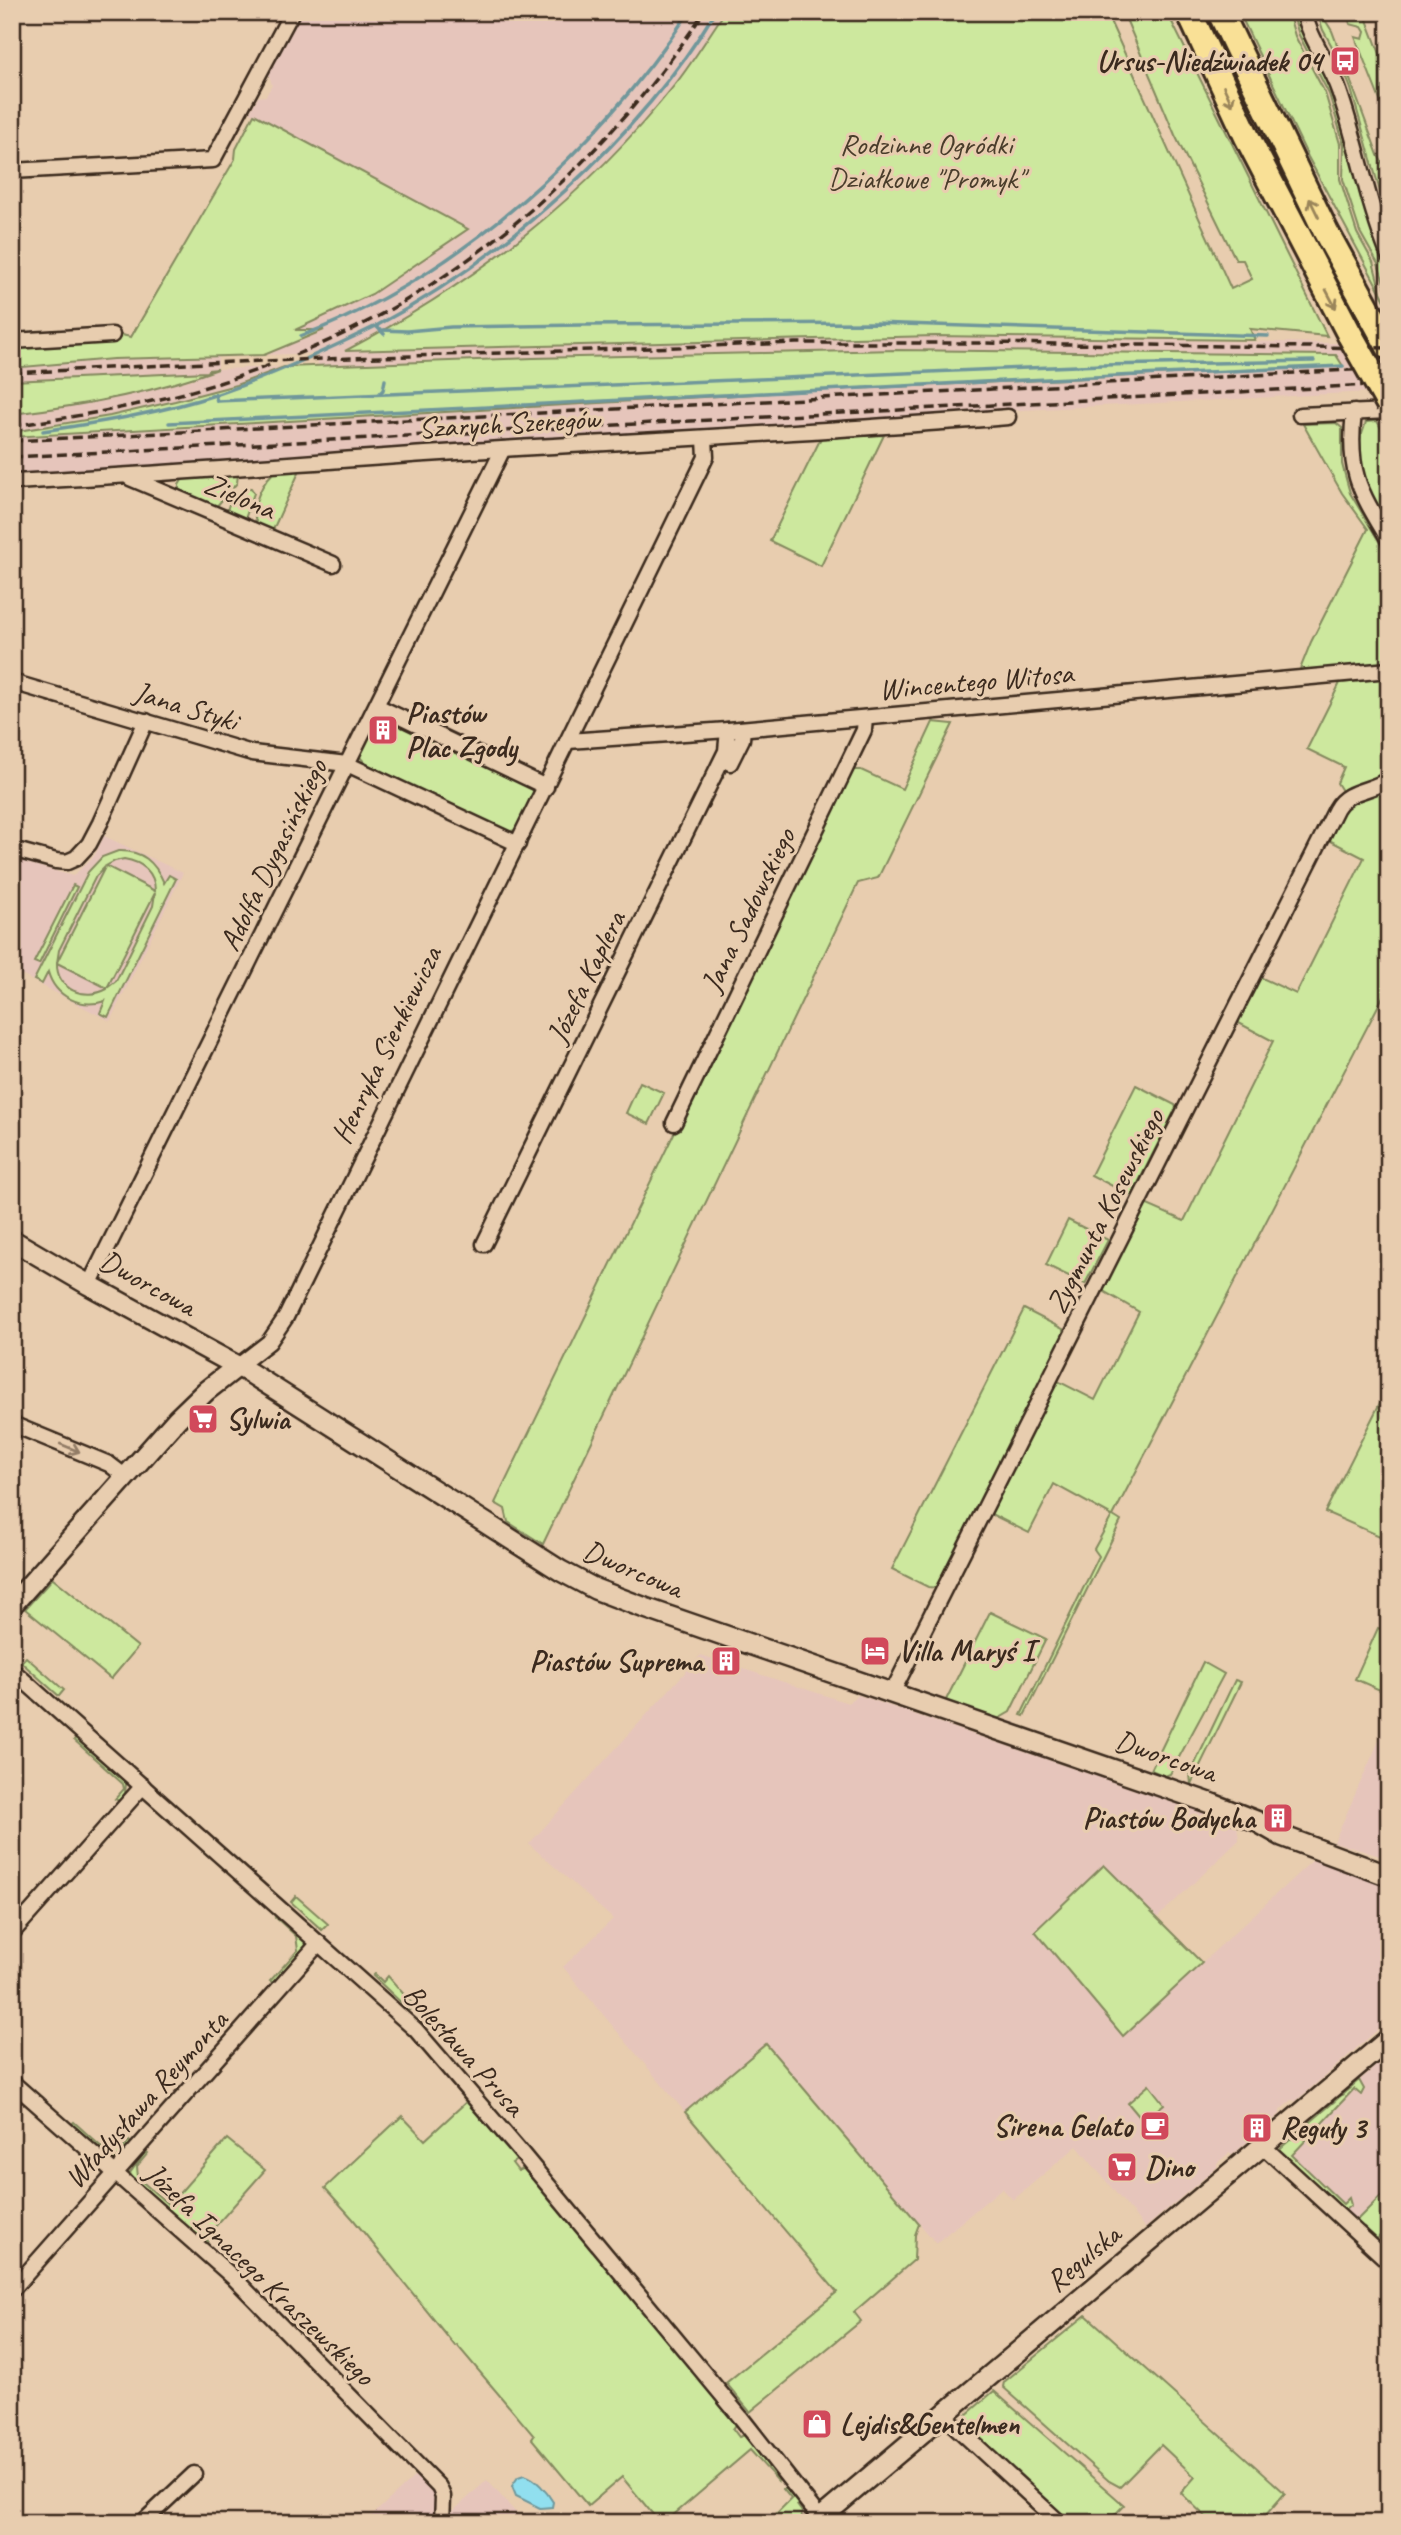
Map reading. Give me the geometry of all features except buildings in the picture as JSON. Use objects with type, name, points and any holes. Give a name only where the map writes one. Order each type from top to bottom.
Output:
[{"type":"highway","points":[[1189,12],[1247,137],[1389,404]]},
{"type":"highway","points":[[1220,12],[1326,232],[1385,340]]},
{"type":"street","points":[[12,171],[214,160],[292,12]]},
{"type":"street","points":[[1304,12],[1307,25],[1339,90],[1376,223],[1389,256]]},
{"type":"street","points":[[12,341],[112,335]]},
{"type":"street","points":[[1300,415],[1389,411]]},
{"type":"street","points":[[1354,412],[1351,444],[1355,477],[1364,499],[1389,540]]},
{"type":"street","name":"Szarych Szeregów","points":[[12,482],[125,477],[503,449],[705,439],[1008,417]]},
{"type":"street","name":"Henryka Sienkiewicza","points":[[12,1605],[195,1401],[269,1342],[286,1317],[706,457],[705,439]]},
{"type":"street","name":"Adolfa Dygasińskiego","points":[[89,1285],[503,449]]},
{"type":"street","name":"Zielona","points":[[125,477],[333,564]]},
{"type":"street","name":"Wincentego Witosa","points":[[568,741],[735,730],[1389,670]]},
{"type":"street","name":"Jana Styki","points":[[12,682],[252,753],[347,764],[517,844]]},
{"type":"street","points":[[377,706],[545,787]]},
{"type":"street","name":"Jana Sadowskiego","points":[[674,1124],[864,730],[865,718]]},
{"type":"street","points":[[12,849],[56,861],[67,862],[76,858],[95,834],[146,721]]},
{"type":"street","name":"Józefa Kaplera","points":[[575,1081],[739,744],[735,730]]},
{"type":"street","name":"Józefa Kaplera","points":[[484,1244],[735,730]]},
{"type":"street","name":"Zygmunta Kosewskiego","points":[[892,1693],[1336,809],[1345,797],[1378,786],[1389,779]]},
{"type":"street","name":"Dworcowa","points":[[12,1240],[238,1366],[579,1581],[645,1608],[1210,1803],[1286,1837],[1387,1871]]},
{"type":"street","points":[[12,1424],[109,1464],[126,1477]]},
{"type":"street","name":"Bolesława Prusa","points":[[12,1670],[396,2010],[424,2039],[742,2419],[817,2521]]},
{"type":"street","points":[[12,1933],[143,1786]]},
{"type":"street","name":"Władysława Reymonta","points":[[12,2290],[319,1943]]},
{"type":"street","name":"Regulska","points":[[817,2521],[1389,2039]]},
{"type":"street","name":"Józefa Ignacego Kraszewskiego","points":[[12,2081],[260,2304],[437,2484],[442,2493],[442,2523]]},
{"type":"street","points":[[1263,2146],[1389,2262]]},
{"type":"street","points":[[943,2415],[1060,2523]]},
{"type":"street","points":[[142,2523],[194,2474]]},
{"type":"shaded area","points":[[302,12],[725,12],[677,82],[626,141],[541,224],[483,269],[347,351],[935,336],[1389,344],[1389,391],[945,414],[682,433],[366,450],[12,480],[12,437],[808,391],[1342,366],[1336,355],[1073,351],[801,351],[318,366],[317,353],[264,355],[321,331],[293,330],[372,294],[468,229],[250,112],[258,97],[266,96],[272,85],[269,75]]},
{"type":"shaded area","points":[[218,356],[218,369],[284,367],[236,385],[175,401],[110,416],[12,432],[12,414],[112,398],[190,380],[208,372],[12,381],[12,368],[113,359]]},
{"type":"shaded area","points":[[104,836],[183,873],[110,1021],[12,970],[12,859],[73,876],[95,855]]},
{"type":"shaded area","points":[[701,1655],[848,1703],[858,1695],[1206,1814],[1206,1818],[1218,1823],[1221,1820],[1237,1826],[1239,1840],[1157,1918],[1104,1865],[1123,2036],[1316,1857],[1389,1884],[1389,1912],[1379,1921],[1389,1933],[1389,2020],[1296,2101],[1292,2100],[1280,2110],[1280,2114],[1232,2155],[1229,2153],[1217,2163],[1217,2167],[1145,2228],[1077,2146],[1013,2200],[1002,2188],[936,2243],[766,2044],[685,2112],[563,1967],[613,1919],[529,1844]]},
{"type":"shaded area","points":[[1389,1718],[1389,1844],[1383,1857],[1334,1842]]},
{"type":"shaded area","points":[[1389,2055],[1389,2226],[1375,2241],[1276,2152]]},
{"type":"shaded area","points":[[415,2476],[436,2497],[433,2516],[426,2523],[369,2523],[367,2520]]},
{"type":"shaded area","points":[[487,2480],[525,2523],[450,2523],[450,2514]]},
{"type":"green space","name":"Rodzinne Ogródki Działkowe \"Promyk\"","points":[[725,12],[1106,12],[1231,289],[1252,279],[1243,260],[1236,260],[1175,135],[1123,12],[1167,12],[1327,336],[1250,329],[1255,340],[935,336],[345,351],[439,297],[483,267],[566,200],[642,124],[683,74]]},
{"type":"green space","points":[[1239,12],[1288,12],[1295,36],[1325,93],[1340,144],[1340,179],[1357,233],[1373,262],[1381,292],[1389,308],[1308,157]]},
{"type":"green space","points":[[1292,12],[1295,12],[1304,38],[1332,92],[1371,228],[1389,273],[1389,298],[1378,264],[1360,232],[1343,179],[1344,145],[1329,94],[1299,35]]},
{"type":"green space","points":[[1317,12],[1320,12],[1332,31],[1378,155],[1389,175],[1389,223],[1351,89]]},
{"type":"green space","points":[[1347,12],[1364,12],[1380,54],[1381,103],[1355,37],[1363,39],[1365,32],[1362,27],[1350,24]]},
{"type":"green space","points":[[254,114],[468,229],[372,294],[295,330],[324,330],[264,355],[113,359],[12,368],[12,348],[110,343],[117,334],[131,337],[235,159],[236,149]]},
{"type":"green space","points":[[897,350],[1336,355],[1343,366],[808,391],[12,437],[12,432],[110,416],[175,401],[236,385],[284,367]]},
{"type":"green space","points":[[218,369],[116,398],[12,414],[12,381],[207,372]]},
{"type":"green space","points":[[1377,421],[1389,442],[1389,530],[1370,497],[1360,470],[1358,434],[1362,434],[1366,422]]},
{"type":"green space","points":[[1336,423],[1342,428],[1342,464],[1350,493],[1389,558],[1389,666],[1299,672],[1311,642],[1368,529],[1342,493],[1303,424]]},
{"type":"green space","points":[[884,435],[821,566],[770,541],[821,438]]},
{"type":"green space","points":[[278,470],[300,470],[272,532],[257,524],[255,510],[263,486]]},
{"type":"green space","points":[[238,474],[237,483],[215,508],[179,495],[179,485],[184,477]]},
{"type":"green space","points":[[251,488],[254,493],[245,519],[227,514],[233,498]]},
{"type":"green space","points":[[1389,678],[1389,773],[1344,794],[1337,783],[1344,767],[1307,749],[1340,683]]},
{"type":"green space","points":[[381,714],[537,788],[516,830],[506,832],[366,764],[359,756],[377,717]]},
{"type":"green space","points":[[933,722],[953,724],[878,878],[858,883],[543,1544],[508,1522],[505,1509],[495,1503],[850,770],[861,770],[902,789]]},
{"type":"green space","points":[[1389,784],[1389,985],[1113,1516],[1121,1521],[1024,1716],[1021,1715],[1099,1556],[1094,1549],[1112,1516],[1054,1484],[1029,1533],[989,1513],[1056,1380],[1095,1400],[1139,1312],[1100,1289],[1143,1203],[1184,1221],[1273,1041],[1235,1021],[1258,976],[1296,994],[1364,858],[1327,839],[1347,803]]},
{"type":"green space","points":[[118,851],[141,855],[152,863],[164,883],[169,875],[176,879],[108,1017],[100,1013],[105,1001],[87,1003],[70,999],[56,988],[48,972],[42,984],[34,980],[88,872],[102,857]],"holes":[[[124,859],[142,865],[153,878],[155,891],[106,866]],[[105,867],[57,962],[59,950],[96,876]],[[155,893],[153,906],[116,981],[107,988]],[[57,963],[107,988],[90,994],[73,991],[61,980]]]},
{"type":"green space","points":[[73,885],[77,887],[39,964],[34,962]]},
{"type":"green space","points":[[640,1082],[664,1093],[649,1124],[626,1113]]},
{"type":"green space","points":[[1136,1085],[1175,1105],[1176,1108],[1130,1195],[1091,1175]]},
{"type":"green space","points":[[1068,1220],[1108,1240],[1085,1284],[1046,1265]]},
{"type":"green space","points":[[1024,1309],[1063,1329],[1063,1338],[938,1588],[928,1587],[892,1569]]},
{"type":"green space","points":[[1389,1385],[1389,1540],[1325,1512]]},
{"type":"green space","points":[[53,1578],[138,1647],[111,1679],[25,1609]]},
{"type":"green space","points":[[990,1612],[1046,1639],[1010,1712],[998,1719],[945,1702]]},
{"type":"green space","points":[[1378,1628],[1389,1632],[1389,1694],[1355,1679]]},
{"type":"green space","points":[[26,1657],[64,1690],[59,1696],[21,1662]]},
{"type":"green space","points":[[1203,1662],[1224,1674],[1170,1774],[1165,1776],[1151,1770]]},
{"type":"green space","points":[[1235,1680],[1241,1682],[1191,1784],[1190,1774]]},
{"type":"green space","points":[[78,1735],[129,1783],[126,1784],[125,1793],[119,1801],[115,1799],[124,1789],[123,1784],[74,1740]]},
{"type":"green space","points":[[1104,1865],[1202,1963],[1123,2036],[1035,1931]]},
{"type":"green space","points":[[296,1896],[328,1924],[322,1930],[291,1902]]},
{"type":"green space","points":[[277,1915],[300,1933],[306,1943],[306,1949],[276,1985],[270,1981],[298,1950],[296,1936],[275,1917]]},
{"type":"green space","points":[[375,1974],[383,1982],[388,1976],[414,2006],[409,2010],[373,1976]]},
{"type":"green space","points":[[766,2044],[919,2224],[915,2235],[914,2260],[854,2312],[861,2321],[750,2412],[726,2383],[837,2292],[685,2112]]},
{"type":"green space","points":[[1359,2080],[1364,2089],[1361,2095],[1354,2089],[1292,2155],[1343,2204],[1349,2198],[1351,2205],[1345,2210],[1276,2152]]},
{"type":"green space","points":[[1149,2085],[1164,2104],[1143,2121],[1128,2103]]},
{"type":"green space","points":[[456,2086],[517,2156],[517,2160],[512,2163],[518,2171],[527,2167],[738,2422],[733,2429],[739,2437],[748,2434],[779,2477],[778,2481],[750,2450],[664,2523],[660,2523],[622,2477],[588,2506],[532,2439],[534,2436],[457,2345],[455,2346],[325,2188],[402,2116],[425,2140],[466,2102]]},
{"type":"green space","points":[[74,2122],[107,2152],[120,2151],[129,2141],[134,2146],[119,2161],[112,2162],[70,2126]]},
{"type":"green space","points":[[227,2139],[265,2170],[205,2238],[208,2241],[204,2246],[130,2180],[130,2173],[146,2151],[148,2153],[137,2166],[138,2178],[169,2205]]},
{"type":"green space","points":[[1389,2188],[1389,2226],[1377,2239],[1364,2227],[1362,2229],[1357,2220]]},
{"type":"green space","points":[[1086,2315],[1285,2493],[1259,2523],[1212,2523],[1181,2493],[1195,2477],[1161,2445],[1120,2487],[1109,2481],[1003,2387],[1004,2382]]},
{"type":"green space","points":[[994,2391],[1124,2505],[1107,2523],[1069,2523],[964,2427],[962,2423],[967,2419],[965,2416]]},
{"type":"green space","points":[[783,2489],[788,2489],[800,2502],[797,2505],[802,2512],[800,2523],[783,2523],[775,2515],[791,2499]]},
{"type":"water","points":[[524,2475],[533,2479],[544,2490],[553,2502],[552,2507],[540,2508],[516,2496],[512,2486],[518,2477]]},
{"type":"waterway","points":[[301,336],[359,311],[415,280],[468,244],[519,204],[612,112],[653,63],[689,12]]},
{"type":"waterway","points":[[384,334],[376,326],[424,298],[520,230],[609,148],[649,104],[715,12]]},
{"type":"waterway","points":[[381,330],[582,325],[873,323],[1268,336]]},
{"type":"waterway","points":[[43,431],[153,412],[197,401],[298,363],[376,326]]},
{"type":"waterway","points":[[215,395],[217,401],[1102,365],[1314,361]]},
{"type":"waterway","points":[[169,423],[1343,366]]},
{"type":"waterway","points":[[380,393],[385,380]]},
{"type":"railway","points":[[295,355],[357,327],[416,294],[472,257],[525,215],[575,169],[622,119],[665,67],[704,12]]},
{"type":"railway","points":[[12,373],[205,363],[796,343],[1389,348]]},
{"type":"railway","points":[[12,426],[144,403],[208,386],[272,364]]},
{"type":"railway","points":[[12,441],[1389,368]]},
{"type":"railway","points":[[12,457],[1389,384]]},
{"type":"place","name":"Ursus-Niedźwiadek 04","points":[[1345,61]]},
{"type":"place","name":"Piastów Plac Zgody","points":[[383,730]]},
{"type":"place","name":"Sylwia","points":[[203,1419]]},
{"type":"place","name":"Villa Maryś I","points":[[875,1651]]},
{"type":"place","name":"Piastów Suprema","points":[[726,1661]]},
{"type":"place","name":"Piastów Bodycha","points":[[1278,1818]]},
{"type":"place","name":"Sirena Gelato","points":[[1155,2126]]},
{"type":"place","name":"Reguły 3","points":[[1257,2128]]},
{"type":"place","name":"Dino","points":[[1122,2167]]},
{"type":"place","name":"Lejdis&Gentelmen","points":[[817,2424]]}]
